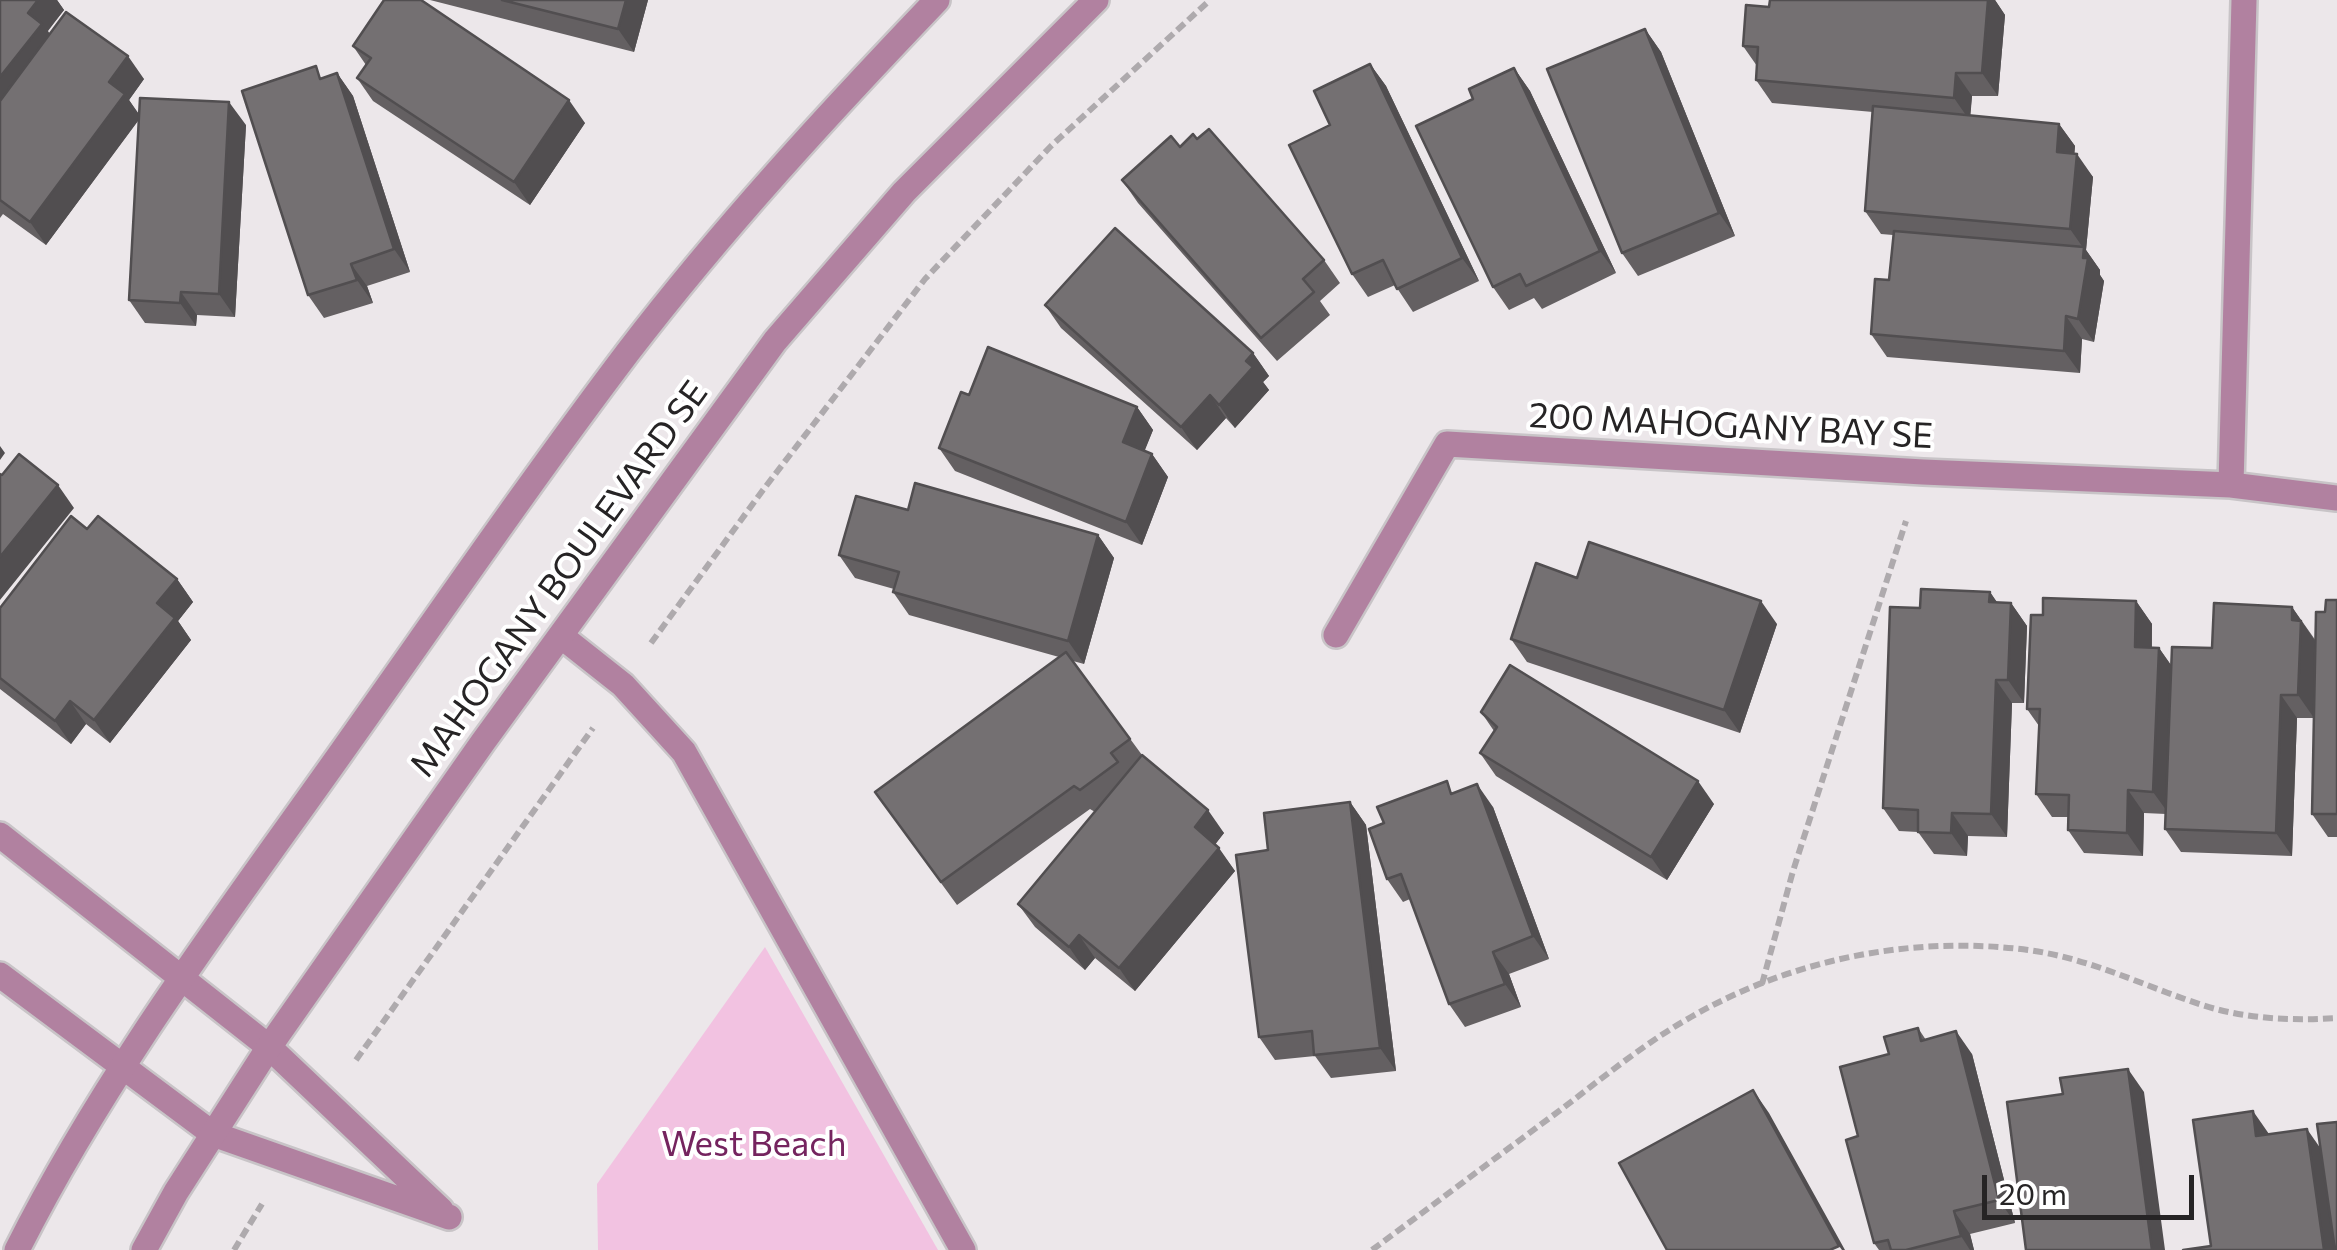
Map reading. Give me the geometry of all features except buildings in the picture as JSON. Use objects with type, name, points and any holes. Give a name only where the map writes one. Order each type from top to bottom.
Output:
[{"type":"street","points":[[17,1250],[122,1068],[182,977],[630,350],[716,243],[836,105],[938,0]]},
{"type":"street","name":"MAHOGANY BOULEVARD SE","points":[[144,1250],[269,1047],[674,474],[775,340],[904,192],[1096,0]]},
{"type":"street","points":[[2231,485],[2244,0]]},
{"type":"street","name":"200 MAHOGANY BAY SE","points":[[1336,634],[1447,444],[1922,472],[2231,485],[2337,498]]},
{"type":"street","points":[[561,636],[623,685],[684,752],[963,1250]]},
{"type":"street","points":[[0,835],[269,1047],[448,1217],[213,1134],[0,975]]},
{"type":"path","points":[[328,1102],[661,628],[925,279],[1051,146],[1210,0]]},
{"type":"path","points":[[1762,984],[1793,871],[1922,472]]},
{"type":"path","points":[[1372,1250],[1655,1039],[1722,1000],[1838,958],[1901,948],[2013,949],[2086,963],[2203,1005],[2248,1016],[2337,1018]]},
{"type":"path","points":[[234,1250],[290,1162]]},
{"type":"green space","name":"West Beach","points":[[765,947],[938,1250],[598,1250],[597,1184]]}]
